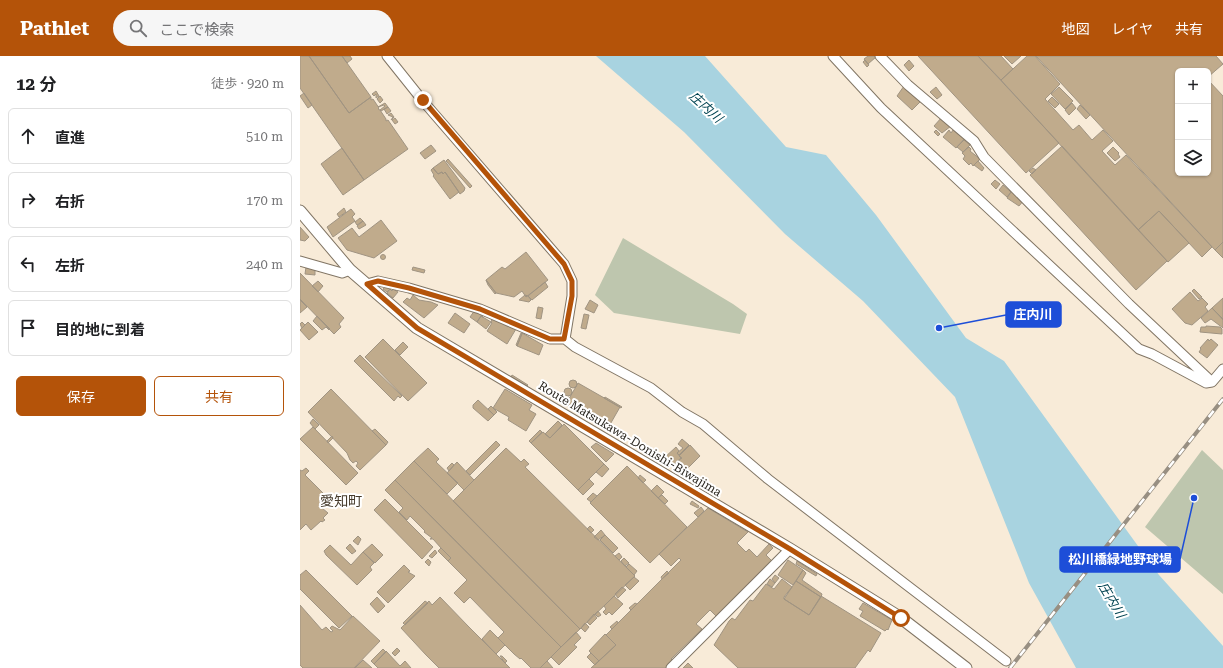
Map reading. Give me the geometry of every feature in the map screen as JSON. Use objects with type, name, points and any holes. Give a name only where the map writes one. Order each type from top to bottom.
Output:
[{"type":"main road","name":"Route Matsukawa-Donishi-Biwajima","points":[[300,211],[350,270],[417,328],[790,549],[901,618],[966,668]]},
{"type":"street","points":[[387,56],[564,264],[572,281],[572,296],[564,339]]},
{"type":"street","points":[[833,56],[881,108],[1140,349],[1152,354],[1202,382],[1212,382]]},
{"type":"street","points":[[880,56],[908,85],[974,141],[984,157],[1129,304],[1212,382]]},
{"type":"street","points":[[300,261],[342,273],[350,270]]},
{"type":"street","points":[[367,284],[378,281],[409,288],[480,309],[550,339],[564,339],[575,347],[651,388],[682,412],[703,424],[768,479],[1006,661]]},
{"type":"street","points":[[1212,382],[1223,368]]},
{"type":"street","points":[[671,668],[790,549]]},
{"type":"green space","points":[[623,238],[733,304],[747,314],[740,334],[614,313],[595,295]]},
{"type":"green space","points":[[1202,450],[1223,470],[1223,594],[1145,527]]},
{"type":"water","points":[[596,56],[705,56],[786,147],[826,155],[876,215],[966,338],[1004,361],[1159,575],[1223,646],[1223,668],[1076,668],[1029,583],[955,397],[863,301],[785,234],[684,132]]},
{"type":"building","points":[[300,56],[309,56],[349,113],[371,97],[371,100],[373,99],[386,121],[388,120],[408,149],[364,180],[300,88]]},
{"type":"building","points":[[309,56],[342,56],[371,97],[349,113]]},
{"type":"building","points":[[342,56],[350,56],[352,59],[347,63]]},
{"type":"building","points":[[868,56],[876,57],[868,64],[864,59]]},
{"type":"building","points":[[918,56],[978,56],[1059,143],[1026,173]]},
{"type":"building","points":[[978,56],[1001,56],[1013,69],[1001,80]]},
{"type":"building","points":[[1004,56],[1021,56],[1012,64]]},
{"type":"building","points":[[1027,56],[1035,56],[1060,84],[1045,99],[1073,130],[1079,125],[1092,140],[1103,130],[1113,141],[1102,151],[1115,165],[1126,155],[1212,247],[1202,257],[1159,211],[1138,230],[1001,80]]},
{"type":"building","points":[[1036,56],[1216,56],[1223,64],[1211,74],[1211,68],[1175,68],[1175,176],[1211,176],[1211,83],[1223,96],[1223,242],[1215,250]]},
{"type":"building","points":[[865,60],[869,65],[867,67],[863,62]]},
{"type":"building","points":[[909,60],[914,66],[909,71],[904,65]]},
{"type":"building","points":[[904,86],[922,100],[912,110],[897,96]]},
{"type":"building","points":[[936,87],[942,95],[937,99],[930,92]]},
{"type":"building","points":[[1059,87],[1073,101],[1065,109],[1051,94]]},
{"type":"building","points":[[376,91],[379,96],[376,98],[376,94],[374,96],[372,94]]},
{"type":"building","points":[[304,93],[312,105],[308,108],[300,96]]},
{"type":"building","points":[[380,96],[383,100],[380,103],[377,99]]},
{"type":"building","points":[[1052,97],[1059,104],[1055,108],[1048,101]]},
{"type":"building","points":[[385,103],[388,107],[381,111],[380,110],[385,106],[378,107]]},
{"type":"building","points":[[1072,103],[1076,108],[1069,115],[1065,110]]},
{"type":"building","points":[[1080,105],[1090,115],[1086,119],[1077,109]]},
{"type":"building","points":[[388,107],[391,111],[387,114],[384,109]]},
{"type":"building","points":[[391,113],[394,117],[391,120],[393,117],[388,115]]},
{"type":"building","points":[[942,117],[951,126],[942,133],[934,126]]},
{"type":"building","points":[[395,118],[398,122],[395,124],[392,120]]},
{"type":"building","points":[[936,130],[940,134],[938,136],[934,132]]},
{"type":"building","points":[[949,130],[951,133],[953,130],[964,139],[956,148],[943,137]]},
{"type":"building","points":[[964,140],[970,145],[963,152],[957,147]]},
{"type":"building","points":[[431,145],[436,151],[425,159],[420,153]]},
{"type":"building","points":[[1062,146],[1167,261],[1136,290],[1030,175]]},
{"type":"building","points":[[969,147],[971,149],[970,151],[980,159],[973,166],[971,163],[969,165],[963,159],[965,156],[962,153]]},
{"type":"building","points":[[1113,147],[1119,153],[1118,154],[1120,157],[1115,161],[1107,153]]},
{"type":"building","points":[[342,148],[364,180],[343,195],[321,164]]},
{"type":"building","points":[[448,159],[472,186],[470,188],[446,161]]},
{"type":"building","points":[[444,160],[465,188],[460,194],[445,172],[443,174],[442,172],[438,174],[433,168]]},
{"type":"building","points":[[978,161],[984,168],[982,171],[974,165]]},
{"type":"building","points":[[433,168],[438,174],[442,172],[443,174],[445,172],[459,192],[450,199],[433,176],[434,175],[431,170]]},
{"type":"building","points":[[1033,168],[1036,170],[1032,174],[1029,171]]},
{"type":"building","points":[[995,180],[1000,184],[996,189],[991,184]]},
{"type":"building","points":[[1003,185],[1011,192],[1007,197],[999,190]]},
{"type":"building","points":[[1012,188],[1024,200],[1019,206],[1007,198],[1011,192],[1009,190]]},
{"type":"building","points":[[344,208],[346,212],[339,217],[337,214]]},
{"type":"building","points":[[351,209],[355,214],[352,217],[355,221],[333,237],[327,227]]},
{"type":"building","points":[[1159,211],[1189,243],[1168,262],[1138,230]]},
{"type":"building","points":[[360,218],[363,221],[357,225],[355,222]]},
{"type":"building","points":[[381,220],[397,241],[374,258],[347,250],[338,238],[352,228],[359,237]]},
{"type":"building","points":[[363,221],[366,225],[359,229],[357,226]]},
{"type":"building","points":[[300,227],[309,237],[305,241],[300,240]]},
{"type":"building","points":[[1223,242],[1223,258],[1215,250]]},
{"type":"building","points":[[526,252],[548,280],[526,297],[522,291],[514,297],[496,293],[486,280],[502,267],[505,269]]},
{"type":"building","points":[[381,255],[385,255],[385,259],[381,259]]},
{"type":"building","points":[[306,267],[315,269],[315,275],[305,274]]},
{"type":"building","points":[[413,267],[425,270],[424,273],[412,270]]},
{"type":"building","points":[[300,273],[344,318],[339,324],[341,327],[334,334],[300,299]]},
{"type":"building","points":[[486,280],[496,293],[495,294],[488,285]]},
{"type":"building","points":[[318,281],[323,286],[318,292],[312,286]]},
{"type":"building","points":[[545,282],[548,287],[532,300],[528,296]]},
{"type":"building","points":[[386,286],[390,289],[387,292],[383,289]]},
{"type":"building","points":[[390,289],[398,292],[393,298],[387,293]]},
{"type":"building","points":[[1194,289],[1202,297],[1199,299],[1192,291]]},
{"type":"building","points":[[1190,292],[1198,301],[1202,298],[1208,304],[1205,307],[1208,311],[1192,325],[1185,323],[1172,309]]},
{"type":"building","points":[[413,295],[419,300],[438,305],[424,318],[403,302],[407,298],[410,300]]},
{"type":"building","points":[[525,295],[531,300],[529,302],[519,300]]},
{"type":"building","points":[[1223,298],[1223,319],[1212,308]]},
{"type":"building","points":[[300,300],[307,307],[300,313]]},
{"type":"building","points":[[590,300],[598,305],[594,313],[585,309]]},
{"type":"building","points":[[538,307],[543,308],[541,319],[536,318]]},
{"type":"building","points":[[1212,308],[1223,320],[1223,328],[1211,319],[1205,323],[1201,318]]},
{"type":"building","points":[[475,310],[483,317],[481,316],[477,322],[470,317]]},
{"type":"building","points":[[455,313],[470,324],[464,333],[448,323]]},
{"type":"building","points":[[584,314],[589,315],[586,329],[581,328]]},
{"type":"building","points":[[317,316],[330,329],[329,330],[326,327],[322,330],[313,321]]},
{"type":"building","points":[[481,316],[491,322],[486,329],[477,322]]},
{"type":"building","points":[[493,317],[508,327],[509,325],[516,329],[507,344],[487,331],[492,323]]},
{"type":"building","points":[[302,322],[305,325],[302,328],[300,324]]},
{"type":"building","points":[[308,322],[318,332],[309,340],[300,330]]},
{"type":"building","points":[[1201,327],[1220,327],[1222,329],[1222,334],[1200,332]]},
{"type":"building","points":[[521,333],[522,334],[517,346],[516,345]]},
{"type":"building","points":[[522,333],[543,345],[539,355],[517,346]]},
{"type":"building","points":[[383,339],[427,383],[408,401],[365,357]]},
{"type":"building","points":[[1208,339],[1209,341],[1211,339],[1218,345],[1207,358],[1199,352],[1201,349],[1200,348]]},
{"type":"building","points":[[403,342],[408,347],[400,355],[395,350]]},
{"type":"building","points":[[360,355],[402,396],[400,398],[398,396],[394,401],[354,361]]},
{"type":"building","points":[[512,375],[528,385],[527,386],[511,377]]},
{"type":"building","points":[[573,380],[576,381],[576,387],[573,388],[570,387],[569,384],[570,381]]},
{"type":"building","points":[[578,383],[620,407],[608,428],[566,404]]},
{"type":"building","points":[[566,388],[570,388],[572,392],[570,396],[566,396],[564,394],[564,390]]},
{"type":"building","points":[[331,389],[386,445],[360,470],[356,466],[358,463],[356,461],[353,463],[350,460],[347,453],[308,412]]},
{"type":"building","points":[[505,389],[532,405],[529,410],[536,414],[526,431],[508,420],[509,417],[493,408]]},
{"type":"building","points":[[568,397],[570,398],[566,404],[564,403]]},
{"type":"building","points":[[605,397],[622,407],[621,408],[604,398]]},
{"type":"building","points":[[478,400],[494,415],[488,421],[473,408],[473,405]]},
{"type":"building","points":[[491,406],[497,412],[494,415],[488,409]]},
{"type":"building","points":[[313,419],[319,425],[315,429],[310,423]]},
{"type":"building","points":[[558,421],[562,425],[550,438],[545,434]]},
{"type":"building","points":[[564,424],[604,464],[578,490],[531,443],[543,432],[550,438]]},
{"type":"building","points":[[313,427],[358,473],[346,485],[300,439]]},
{"type":"building","points":[[375,429],[388,442],[386,445],[372,431]]},
{"type":"building","points":[[540,430],[542,432],[531,443],[529,441]]},
{"type":"building","points":[[332,436],[333,438],[328,443],[327,441]]},
{"type":"building","points":[[682,439],[689,445],[679,455],[677,453],[683,448],[678,444]]},
{"type":"building","points":[[496,441],[500,445],[470,475],[466,471]]},
{"type":"building","points":[[596,443],[614,454],[606,462],[591,447]]},
{"type":"building","points":[[690,445],[700,456],[682,474],[672,466],[682,458],[679,456]]},
{"type":"building","points":[[676,447],[679,451],[677,453],[681,458],[672,466],[664,458]]},
{"type":"building","points":[[428,448],[439,459],[436,462],[458,483],[447,494],[414,461]]},
{"type":"building","points":[[506,448],[521,462],[524,459],[529,464],[525,467],[635,576],[580,629],[453,501]]},
{"type":"building","points":[[414,461],[580,629],[561,647],[395,480]]},
{"type":"building","points":[[457,462],[474,480],[464,490],[447,473]]},
{"type":"building","points":[[452,463],[454,465],[449,471],[447,468]]},
{"type":"building","points":[[604,464],[609,469],[602,477],[596,472]]},
{"type":"building","points":[[627,466],[687,527],[650,563],[590,503]]},
{"type":"building","points":[[306,468],[309,471],[305,475],[330,500],[322,508],[328,513],[323,518],[325,520],[322,522],[321,521],[311,530],[306,524],[300,530],[300,470],[302,471]]},
{"type":"building","points":[[640,475],[646,480],[643,483],[638,478]]},
{"type":"building","points":[[589,479],[594,484],[583,495],[578,490]]},
{"type":"building","points":[[395,480],[561,647],[540,668],[531,668],[498,638],[504,632],[470,597],[464,603],[454,593],[467,580],[448,561],[451,558],[433,539],[430,539],[432,538],[424,532],[425,531],[410,516],[407,520],[399,512],[403,508],[385,490]]},
{"type":"building","points":[[657,485],[664,492],[658,498],[651,491]]},
{"type":"building","points":[[593,493],[597,496],[591,502],[587,499]]},
{"type":"building","points":[[712,493],[717,496],[715,498],[710,495]]},
{"type":"building","points":[[662,495],[668,501],[665,504],[658,498]]},
{"type":"building","points":[[385,499],[433,547],[422,559],[374,510]]},
{"type":"building","points":[[692,501],[699,506],[698,508],[690,504]]},
{"type":"building","points":[[701,507],[704,511],[698,517],[694,513]]},
{"type":"building","points":[[708,508],[748,532],[737,543],[746,552],[749,549],[757,557],[769,544],[773,548],[766,555],[772,561],[716,616],[710,610],[696,624],[702,629],[671,659],[673,661],[666,668],[591,668],[616,645],[606,635],[681,560],[679,558],[671,566],[659,554]]},
{"type":"building","points":[[590,526],[594,530],[591,533],[587,529]]},
{"type":"building","points":[[601,530],[605,535],[598,540],[594,537]]},
{"type":"building","points":[[605,535],[618,548],[613,553],[600,540]]},
{"type":"building","points":[[358,536],[361,539],[358,545],[353,541]]},
{"type":"building","points":[[350,544],[356,551],[352,554],[346,548]]},
{"type":"building","points":[[372,544],[383,555],[375,563],[363,552]]},
{"type":"building","points":[[330,545],[351,565],[363,552],[374,563],[370,567],[372,570],[357,585],[326,555],[324,551]]},
{"type":"building","points":[[441,548],[451,558],[448,561],[438,551]]},
{"type":"building","points":[[435,550],[437,553],[432,558],[429,556]]},
{"type":"building","points":[[619,553],[622,557],[619,560],[615,556]]},
{"type":"building","points":[[624,558],[629,563],[625,566],[621,561]]},
{"type":"building","points":[[428,559],[431,562],[429,566],[425,562]]},
{"type":"building","points":[[788,560],[803,570],[793,585],[778,575]]},
{"type":"building","points":[[797,561],[817,574],[816,576],[796,564]]},
{"type":"building","points":[[629,564],[637,571],[634,575],[626,567]]},
{"type":"building","points":[[404,565],[410,571],[408,572],[415,576],[388,603],[377,592]]},
{"type":"building","points":[[306,570],[352,616],[339,628],[300,589],[300,575]]},
{"type":"building","points":[[803,570],[806,573],[802,580],[822,594],[821,597],[796,581]]},
{"type":"building","points":[[667,571],[669,573],[662,579],[661,577]]},
{"type":"building","points":[[775,575],[779,578],[775,583],[772,579]]},
{"type":"building","points":[[634,577],[639,581],[630,590],[625,585]]},
{"type":"building","points":[[770,579],[775,583],[772,587],[767,584]]},
{"type":"building","points":[[782,579],[792,587],[784,599],[809,615],[821,596],[881,633],[870,652],[868,650],[855,668],[738,668],[714,645],[729,621],[732,618],[735,620],[750,600],[753,601],[766,584],[774,589]]},
{"type":"building","points":[[796,581],[821,597],[809,615],[784,599]]},
{"type":"building","points":[[622,587],[626,590],[618,598],[615,594]]},
{"type":"building","points":[[614,596],[623,604],[612,615],[609,612],[606,615],[603,612],[606,609],[604,606]]},
{"type":"building","points":[[377,597],[385,606],[378,613],[370,604]]},
{"type":"building","points":[[440,597],[510,668],[439,668],[426,655],[401,628],[429,601],[432,605]]},
{"type":"building","points":[[425,601],[428,603],[405,625],[403,623]]},
{"type":"building","points":[[635,603],[637,604],[631,610],[629,608]]},
{"type":"building","points":[[863,603],[892,620],[888,630],[887,629],[885,631],[860,616],[863,611],[859,609]]},
{"type":"building","points":[[300,605],[322,630],[326,627],[331,632],[333,631],[330,628],[332,626],[340,630],[353,616],[380,641],[354,668],[303,668],[300,665]]},
{"type":"building","points":[[598,611],[601,615],[598,617],[595,614]]},
{"type":"building","points":[[594,614],[597,618],[590,625],[587,622]]},
{"type":"building","points":[[617,621],[618,623],[612,629],[610,627]]},
{"type":"building","points":[[585,623],[589,627],[585,632],[581,628]]},
{"type":"building","points":[[490,630],[505,645],[496,654],[482,639]]},
{"type":"building","points":[[576,632],[581,638],[574,645],[577,647],[559,665],[551,657]]},
{"type":"building","points":[[605,634],[616,645],[599,661],[589,651]]},
{"type":"building","points":[[397,648],[400,651],[395,656],[392,653]]},
{"type":"building","points":[[383,649],[386,652],[374,664],[371,661]]},
{"type":"building","points":[[386,651],[400,666],[405,661],[411,668],[378,668],[374,664]]},
{"type":"building","points":[[591,653],[599,661],[595,665],[587,657]]},
{"type":"building","points":[[500,656],[507,661],[505,663]]},
{"type":"building","points":[[363,660],[372,668],[355,668]]},
{"type":"building","points":[[547,661],[553,668],[540,668]]},
{"type":"building","points":[[688,663],[693,668],[683,668]]},
{"type":"railway","points":[[1010,668],[1223,399]]},
{"type":"place","name":"庄内川","points":[[939,328]]},
{"type":"place","name":"松川橋緑地野球場","points":[[1194,498]]},
{"type":"district","name":"愛知町","points":[[341,501]]},
{"type":"route","points":[[423,100],[564,264],[572,281],[572,296],[564,339],[550,339],[480,309],[409,288],[378,281],[367,284],[417,328],[790,549],[901,618]]}]
